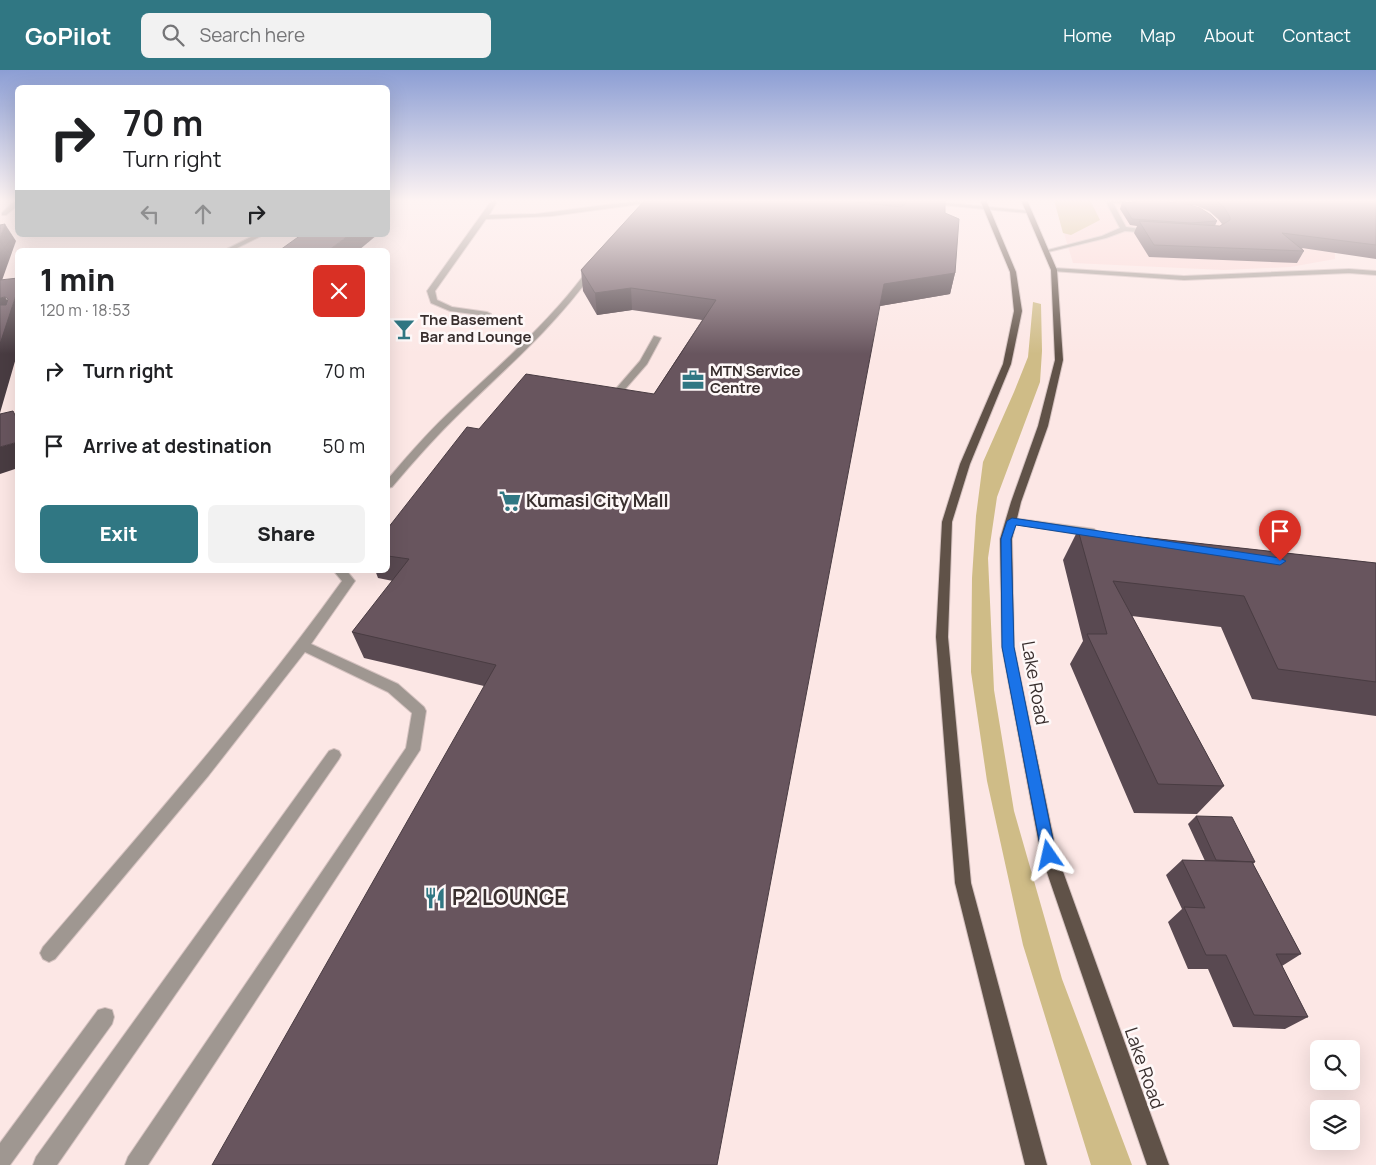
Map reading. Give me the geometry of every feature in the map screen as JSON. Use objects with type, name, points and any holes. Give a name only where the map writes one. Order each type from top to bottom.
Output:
[{"type":"main road","points":[[1004,251],[1013,272],[1018,311],[1007,364],[965,464],[947,522],[942,637],[963,883],[1036,1165]]},
{"type":"main road","name":"Lake Road","points":[[1046,252],[1054,270],[1059,360],[1043,426],[1016,502],[1006,539],[1008,647],[1049,855],[1158,1165]]},
{"type":"street","points":[[459,251],[442,272],[431,291],[434,301],[450,309],[487,314]]},
{"type":"street","points":[[1054,270],[1184,278],[1348,271],[1376,272]]},
{"type":"street","points":[[390,483],[438,428],[495,376],[574,294],[588,275],[586,271]]},
{"type":"street","points":[[617,393],[644,362],[657,338]]},
{"type":"street","points":[[1012,521],[1110,536]]},
{"type":"street","points":[[48,953],[236,732],[304,646],[349,581],[342,573]]},
{"type":"street","points":[[136,1165],[412,750],[419,710],[394,688],[304,646]]},
{"type":"street","points":[[44,1165],[334,755]]},
{"type":"street","points":[[0,1161],[105,1017]]},
{"type":"shaded area","points":[[1069,251],[1335,251],[1335,259],[1290,267],[1224,270],[1073,263]]},
{"type":"shaded area","points":[[1033,302],[1041,304],[1042,351],[1040,382],[997,497],[988,558],[994,690],[1014,811],[1062,979],[1132,1165],[1091,1165],[1023,945],[987,781],[971,672],[972,578],[976,516],[983,462],[1028,357]]},
{"type":"building","points":[[598,251],[957,251],[955,273],[884,284],[717,1165],[212,1165],[496,665],[352,632],[409,559],[390,556],[390,525],[467,427],[479,429],[526,374],[654,394],[716,300],[631,288],[595,293],[581,270]]},
{"type":"building","points":[[15,278],[15,298],[0,344],[0,305],[6,305],[8,299],[5,297],[0,298],[0,280]]},
{"type":"building","points":[[13,411],[15,415],[15,443],[0,447],[0,414]]},
{"type":"building","points":[[1078,530],[1376,563],[1376,682],[1278,669],[1244,596],[1113,581],[1224,786],[1158,784],[1087,634],[1107,634]]},
{"type":"building","points":[[1196,816],[1232,817],[1255,862],[1216,860]]},
{"type":"building","points":[[1182,860],[1252,862],[1301,954],[1276,954],[1308,1017],[1254,1015],[1226,955],[1206,955],[1184,907],[1205,908]]},
{"type":"place","name":"The Basement Bar and Lounge","points":[[404,329]]},
{"type":"place","name":"MTN Service Centre","points":[[693,380]]},
{"type":"place","name":"Kumasi City Mall","points":[[510,501]]},
{"type":"place","name":"P2 LOUNGE","points":[[435,898]]},
{"type":"route","points":[[1049,855],[1008,647],[1006,539],[1012,521],[1280,561]]}]
